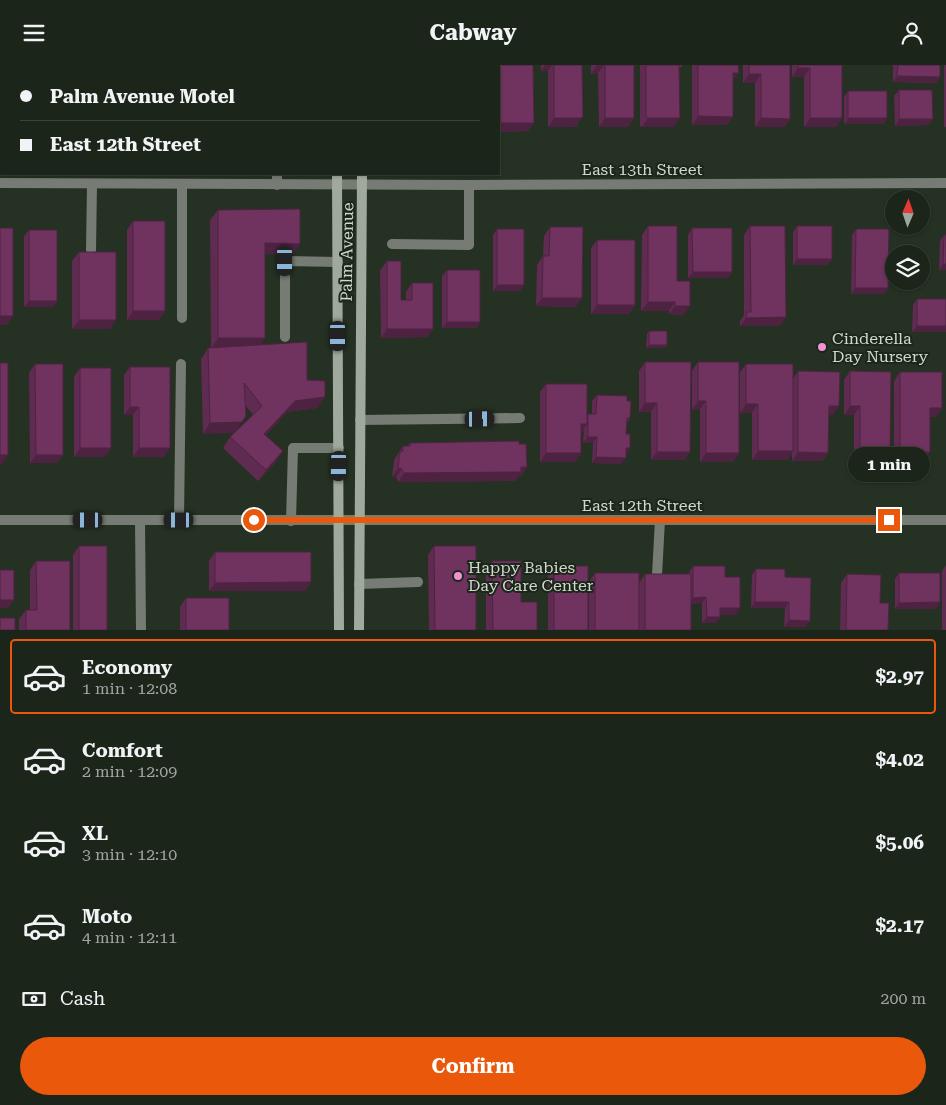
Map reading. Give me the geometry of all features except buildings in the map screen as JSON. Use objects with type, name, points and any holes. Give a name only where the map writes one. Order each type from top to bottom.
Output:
[{"type":"main road","name":"Palm Avenue","points":[[337,179],[339,630]]},
{"type":"main road","name":"Palm Avenue","points":[[359,630],[362,179]]},
{"type":"street","points":[[277,175],[277,185]]},
{"type":"street","name":"East 13th Street","points":[[0,183],[92,184],[166,179],[182,184],[277,185],[337,179],[362,179],[469,185],[946,183]]},
{"type":"street","points":[[91,249],[92,184]]},
{"type":"street","points":[[182,184],[182,318]]},
{"type":"street","points":[[392,244],[469,245],[469,185]]},
{"type":"street","points":[[285,337],[285,261],[338,262]]},
{"type":"street","points":[[179,520],[181,364]]},
{"type":"street","points":[[360,420],[520,418]]},
{"type":"street","points":[[291,521],[292,448],[339,448]]},
{"type":"street","name":"East 12th Street","points":[[0,520],[946,520]]},
{"type":"street","points":[[140,520],[141,630]]},
{"type":"street","points":[[657,575],[660,520]]},
{"type":"street","points":[[359,584],[418,582]]},
{"type":"place","name":"Cinderella Day Nursery","points":[[822,347]]},
{"type":"place","name":"Happy Babies Day Care Center","points":[[458,576]]},
{"type":"route","points":[[254,520],[889,520]]}]
